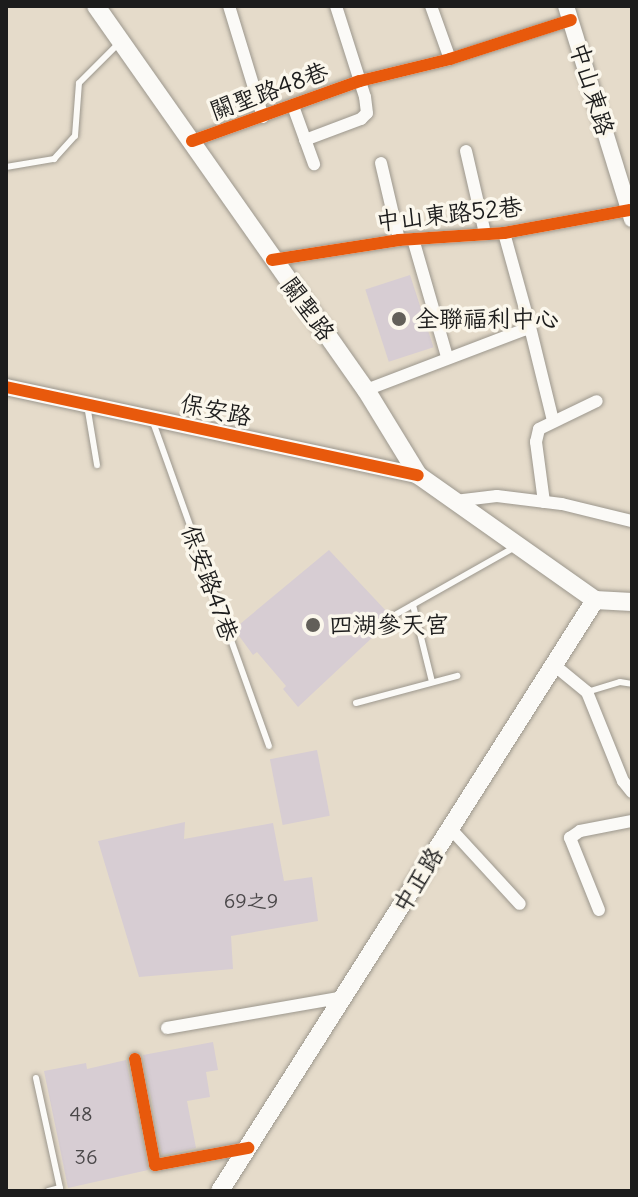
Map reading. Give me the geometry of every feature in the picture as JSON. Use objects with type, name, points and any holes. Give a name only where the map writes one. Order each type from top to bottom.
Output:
[{"type":"main road","name":"關聖路","points":[[96,6],[366,390],[418,475],[595,600]]},
{"type":"main road","points":[[595,600],[632,602]]},
{"type":"main road","name":"中正路","points":[[220,1191],[595,600]]},
{"type":"street","points":[[229,6],[263,117]]},
{"type":"street","points":[[305,140],[361,119],[367,113],[336,6]]},
{"type":"street","points":[[431,6],[450,59]]},
{"type":"street","name":"關聖路48巷","points":[[192,141],[360,81],[450,59],[568,13]]},
{"type":"street","name":"中山東路","points":[[568,13],[631,214]]},
{"type":"street","points":[[293,106],[314,164]]},
{"type":"street","points":[[466,151],[485,233]]},
{"type":"street","points":[[381,163],[399,240]]},
{"type":"street","name":"中山東路52巷","points":[[272,260],[399,240],[504,233],[631,214]]},
{"type":"street","points":[[504,233],[553,421]]},
{"type":"street","points":[[413,239],[447,357]]},
{"type":"street","points":[[366,390],[523,330],[529,323]]},
{"type":"street","name":"保安路","points":[[6,387],[418,475]]},
{"type":"street","points":[[544,502],[537,436],[543,425],[597,401]]},
{"type":"street","points":[[455,501],[497,496],[544,502],[632,521]]},
{"type":"street","points":[[554,665],[587,692],[623,781],[632,792]]},
{"type":"street","points":[[599,910],[570,838],[580,831],[632,821]]},
{"type":"street","points":[[450,828],[520,904]]},
{"type":"street","points":[[167,1028],[344,997]]},
{"type":"street","points":[[135,1059],[155,1165],[248,1148]]},
{"type":"lane","points":[[6,167],[54,159],[75,136],[79,83],[120,42]]},
{"type":"lane","points":[[87,405],[97,465]]},
{"type":"lane","name":"保安路47巷","points":[[152,419],[269,746]]},
{"type":"lane","points":[[393,616],[518,545]]},
{"type":"lane","points":[[413,605],[432,682]]},
{"type":"lane","points":[[356,703],[457,676]]},
{"type":"lane","points":[[587,692],[620,682],[632,684]]},
{"type":"lane","points":[[36,1078],[60,1188],[48,1191]]},
{"type":"building","name":"全聯福利中心","points":[[410,275],[433,347],[389,362],[365,290]]},
{"type":"building","name":"四湖參天宮","points":[[329,550],[388,613],[390,621],[298,707],[283,689],[286,686],[257,652],[253,655],[234,629]]},
{"type":"building","points":[[317,750],[330,816],[283,825],[270,759]]},
{"type":"building","points":[[185,822],[184,839],[273,823],[284,881],[312,877],[318,921],[231,936],[233,969],[139,977],[98,841]]},
{"type":"building","points":[[213,1042],[218,1070],[206,1072],[210,1097],[187,1101],[196,1148],[162,1155],[143,1055]]},
{"type":"building","points":[[126,1060],[148,1170],[68,1188],[44,1071],[86,1063],[87,1069]]},
{"type":"cycle path","points":[[192,141],[360,81],[450,59],[571,20]]},
{"type":"cycle path","points":[[272,260],[399,240],[504,233],[629,210]]},
{"type":"cycle path","points":[[6,387],[418,475]]},
{"type":"cycle path","points":[[135,1059],[155,1165],[248,1148]]},
{"type":"place","name":"全聯福利中心","points":[[399,319]]},
{"type":"place","name":"四湖參天宮","points":[[313,625]]}]
